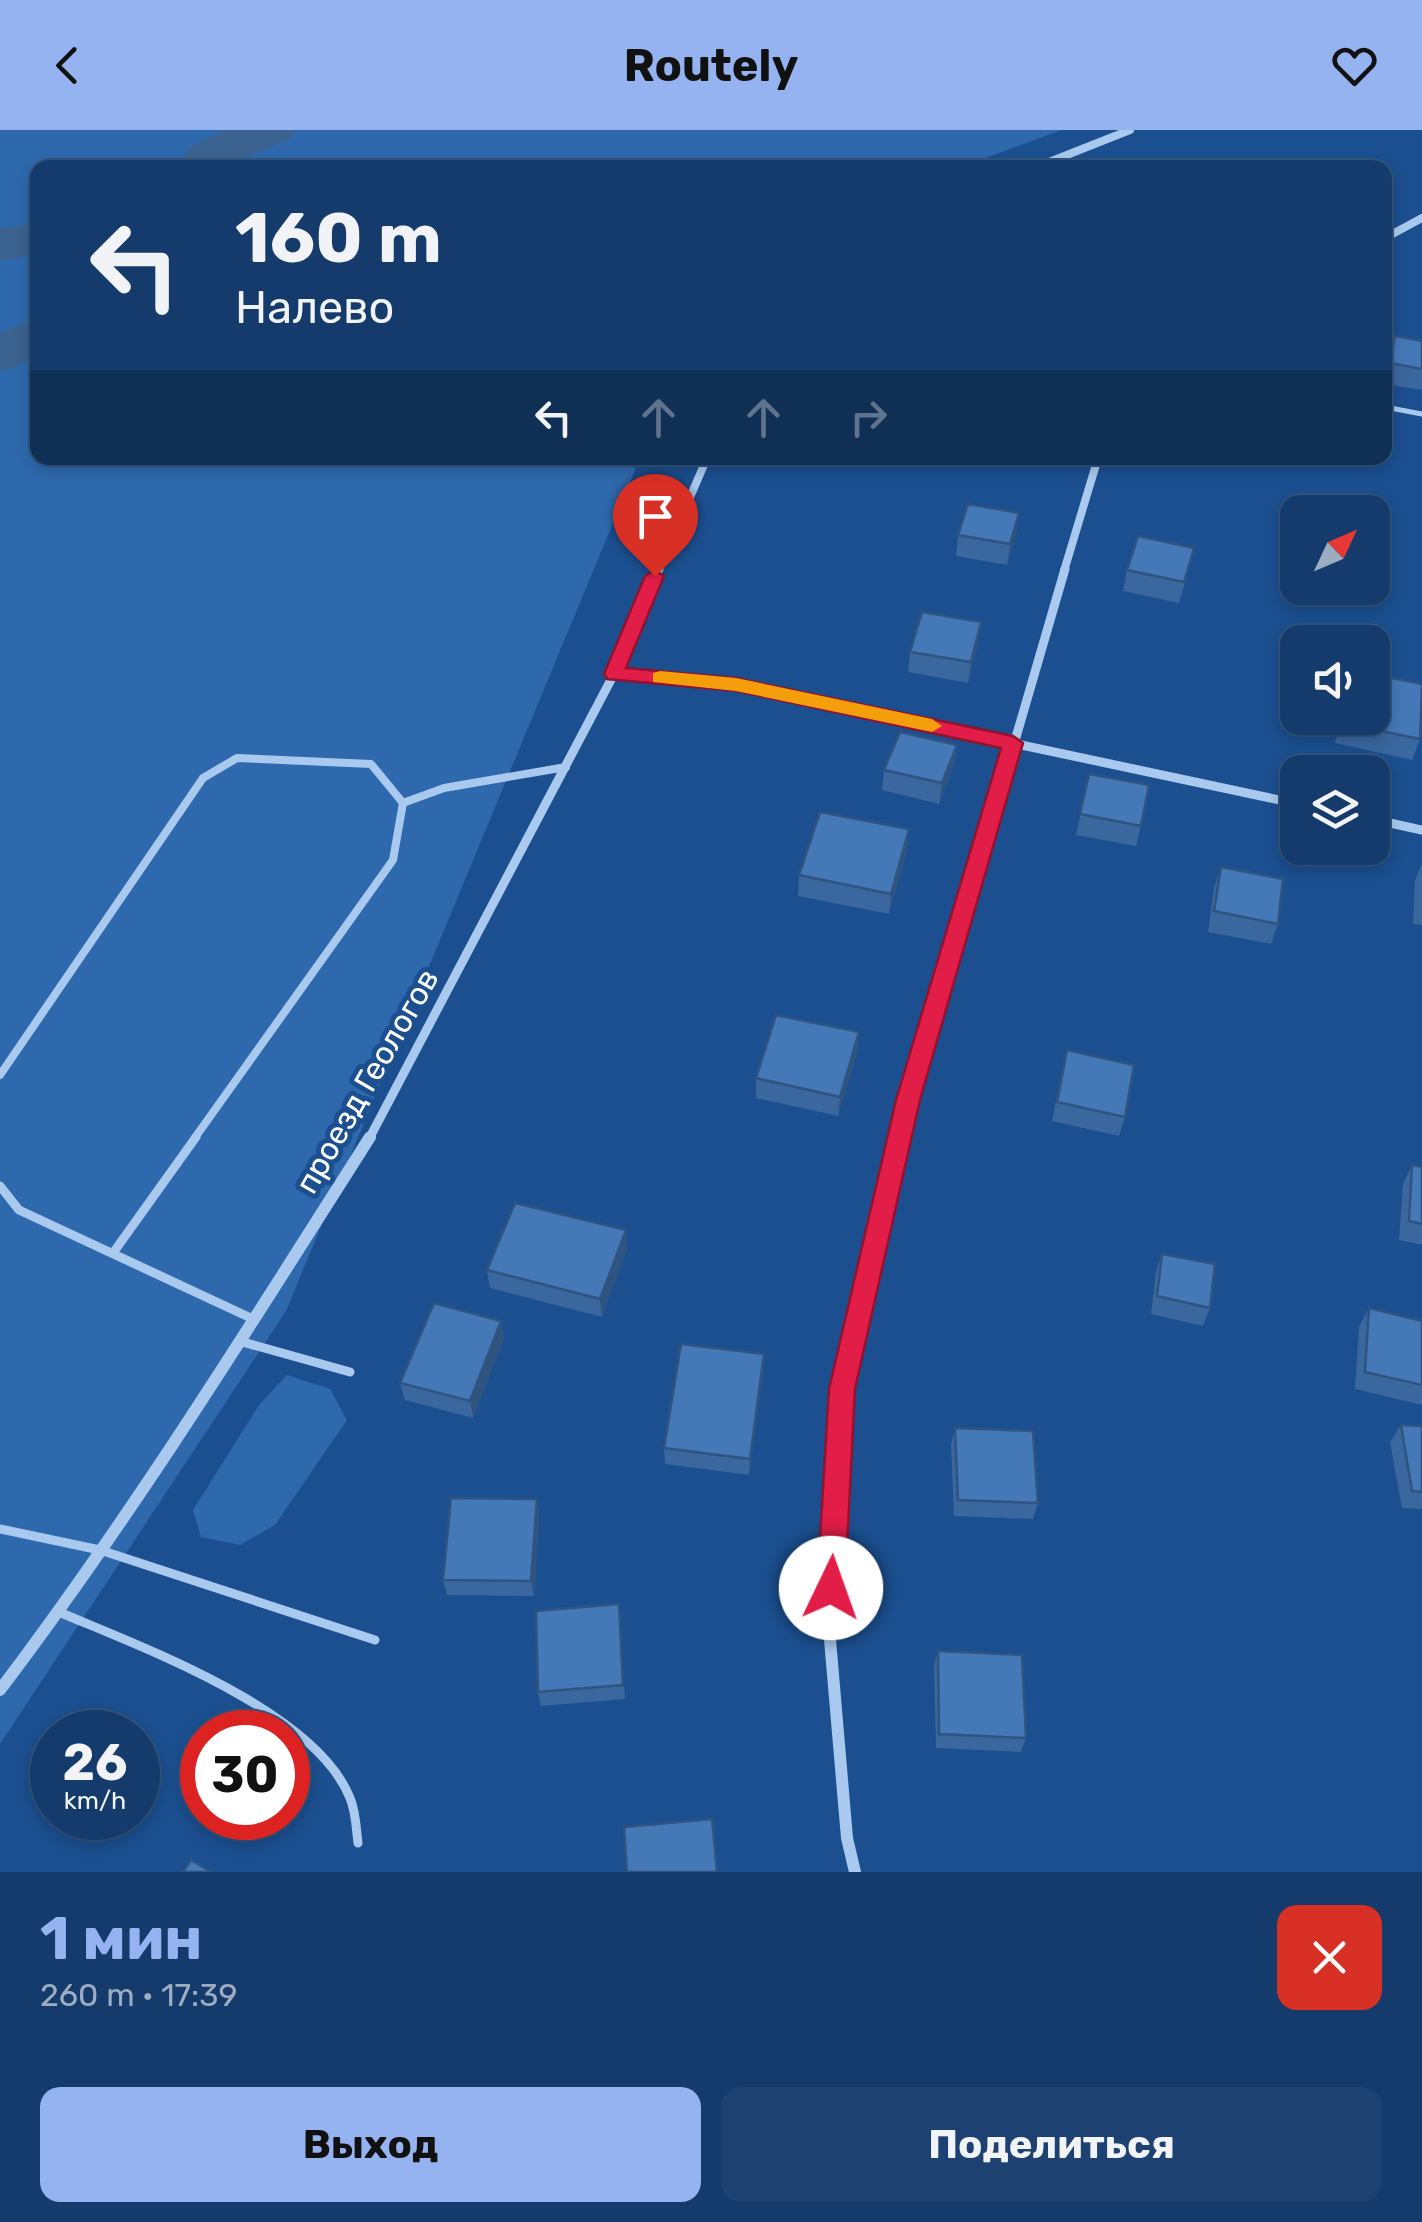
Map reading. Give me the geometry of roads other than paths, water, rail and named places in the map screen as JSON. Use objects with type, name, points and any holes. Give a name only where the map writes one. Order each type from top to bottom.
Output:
[{"type":"street","points":[[1054,160],[1130,130]]},
{"type":"street","points":[[1392,234],[1422,218]]},
{"type":"street","name":"проезд Геологов","points":[[0,1690],[59,1612],[379,1122],[614,674],[705,465]]},
{"type":"street","points":[[855,1872],[847,1838],[829,1628],[842,1389],[908,1100],[1096,465]]},
{"type":"street","points":[[614,674],[736,684],[1280,800]]},
{"type":"street","points":[[1390,824],[1422,830]]},
{"type":"lane","points":[[1392,409],[1422,414]]},
{"type":"lane","points":[[0,1075],[203,778],[237,758],[371,764],[403,803],[394,860],[113,1253]]},
{"type":"lane","points":[[403,803],[444,788],[566,767]]},
{"type":"lane","points":[[0,1186],[19,1210],[253,1319]]},
{"type":"lane","points":[[239,1340],[350,1372]]},
{"type":"lane","points":[[0,1529],[100,1550],[375,1640]]},
{"type":"lane","points":[[59,1612],[239,1691],[293,1731],[350,1794],[358,1844]]},
{"type":"waterway","points":[[206,160],[227,146],[271,130]]},
{"type":"waterway","points":[[0,244],[30,240]]},
{"type":"waterway","points":[[0,355],[30,339]]}]
